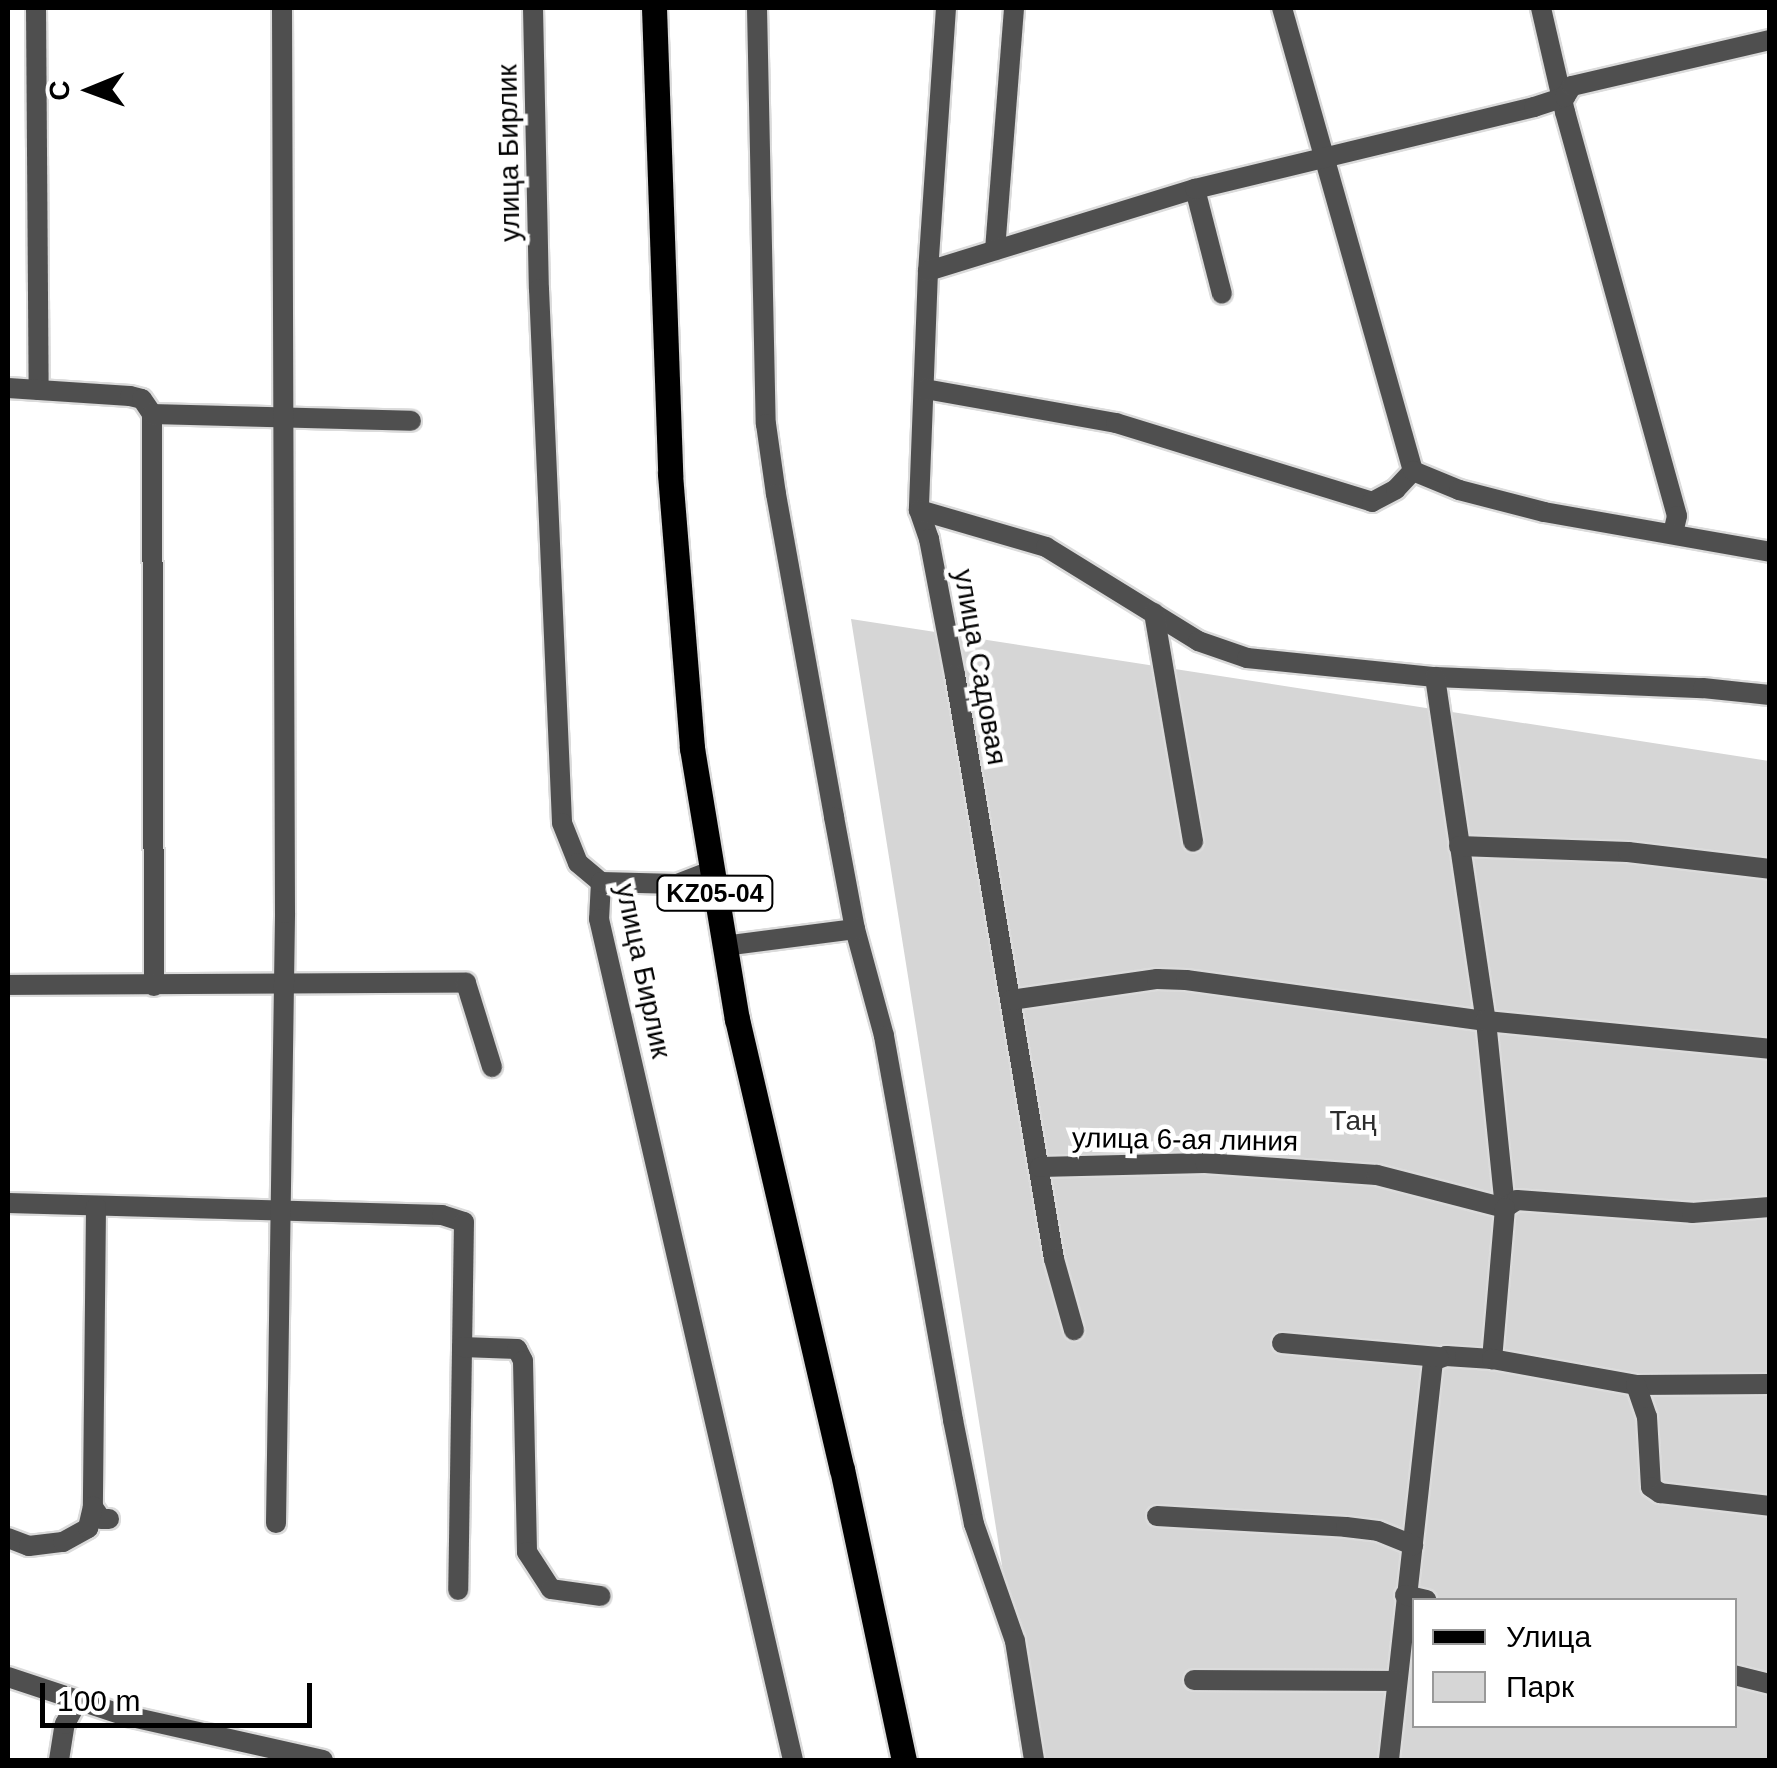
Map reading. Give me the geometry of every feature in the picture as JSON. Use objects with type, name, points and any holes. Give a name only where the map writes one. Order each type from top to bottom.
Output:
[{"type":"main road","name":"KZ05-04","points":[[654,8],[679,618],[692,748],[724,946],[904,1760]]},
{"type":"street","points":[[36,8],[39,390]]},
{"type":"street","points":[[276,1523],[282,1210],[282,8]]},
{"type":"street","name":"улица Бирлик","points":[[533,8],[558,792],[568,842],[578,863],[601,882],[599,918],[793,1760]]},
{"type":"street","points":[[757,8],[766,424],[856,929],[884,1036],[974,1524],[1015,1641],[1034,1760]]},
{"type":"street","name":"улица Садовая","points":[[946,8],[928,271],[919,510],[942,607],[1054,1259],[1074,1330]]},
{"type":"street","points":[[994,250],[1014,8]]},
{"type":"street","points":[[1282,8],[1413,471]]},
{"type":"street","points":[[1541,8],[1565,98],[1565,112],[1677,516],[1673,534]]},
{"type":"street","points":[[928,271],[1195,189],[1565,98],[1572,86],[1770,40]]},
{"type":"street","points":[[1195,189],[1222,294]]},
{"type":"street","points":[[8,388],[142,399],[152,414],[154,986]]},
{"type":"street","points":[[925,389],[1116,424],[1372,502],[1396,489],[1413,471]]},
{"type":"street","points":[[152,414],[411,420]]},
{"type":"street","points":[[1413,471],[1459,490],[1544,512],[1770,552]]},
{"type":"street","points":[[919,510],[1046,547],[1198,642],[1247,658],[1435,677],[1702,688],[1770,695]]},
{"type":"street","points":[[1154,613],[1193,842]]},
{"type":"street","points":[[1435,677],[1486,1021],[1505,1208],[1492,1359]]},
{"type":"street","points":[[1459,846],[1628,852],[1770,869]]},
{"type":"street","points":[[601,882],[676,884],[711,871]]},
{"type":"street","points":[[724,946],[856,929]]},
{"type":"street","points":[[1011,1000],[1157,979],[1186,980],[1486,1021],[1770,1049]]},
{"type":"street","points":[[8,985],[466,984],[492,1067]]},
{"type":"street","name":"улица 6-ая линия","points":[[1040,1167],[1204,1163],[1377,1174],[1505,1208]]},
{"type":"street","points":[[1505,1208],[1517,1200],[1692,1213],[1770,1207]]},
{"type":"street","points":[[8,1203],[442,1214],[464,1222],[458,1590]]},
{"type":"street","points":[[8,1538],[29,1546],[63,1542],[88,1528],[101,1513],[96,1208]]},
{"type":"street","points":[[1282,1343],[1492,1359],[1636,1385],[1770,1384]]},
{"type":"street","points":[[462,1347],[517,1350],[523,1361],[527,1552],[551,1590],[600,1596]]},
{"type":"street","points":[[1390,1760],[1404,1595],[1433,1361],[1438,1356]]},
{"type":"street","points":[[1636,1385],[1647,1417],[1651,1487],[1660,1493],[1770,1506]]},
{"type":"street","points":[[1157,1516],[1346,1527],[1378,1532],[1413,1545]]},
{"type":"street","points":[[1404,1595],[1417,1598]]},
{"type":"street","points":[[1737,1676],[1770,1684]]},
{"type":"street","points":[[8,1678],[77,1701],[324,1760]]},
{"type":"street","points":[[1194,1680],[1395,1682]]},
{"type":"street","points":[[59,1760],[65,1724],[77,1701]]},
{"type":"green space","name":"Таң","points":[[851,619],[1769,761],[1769,1760],[1033,1760]]}]
